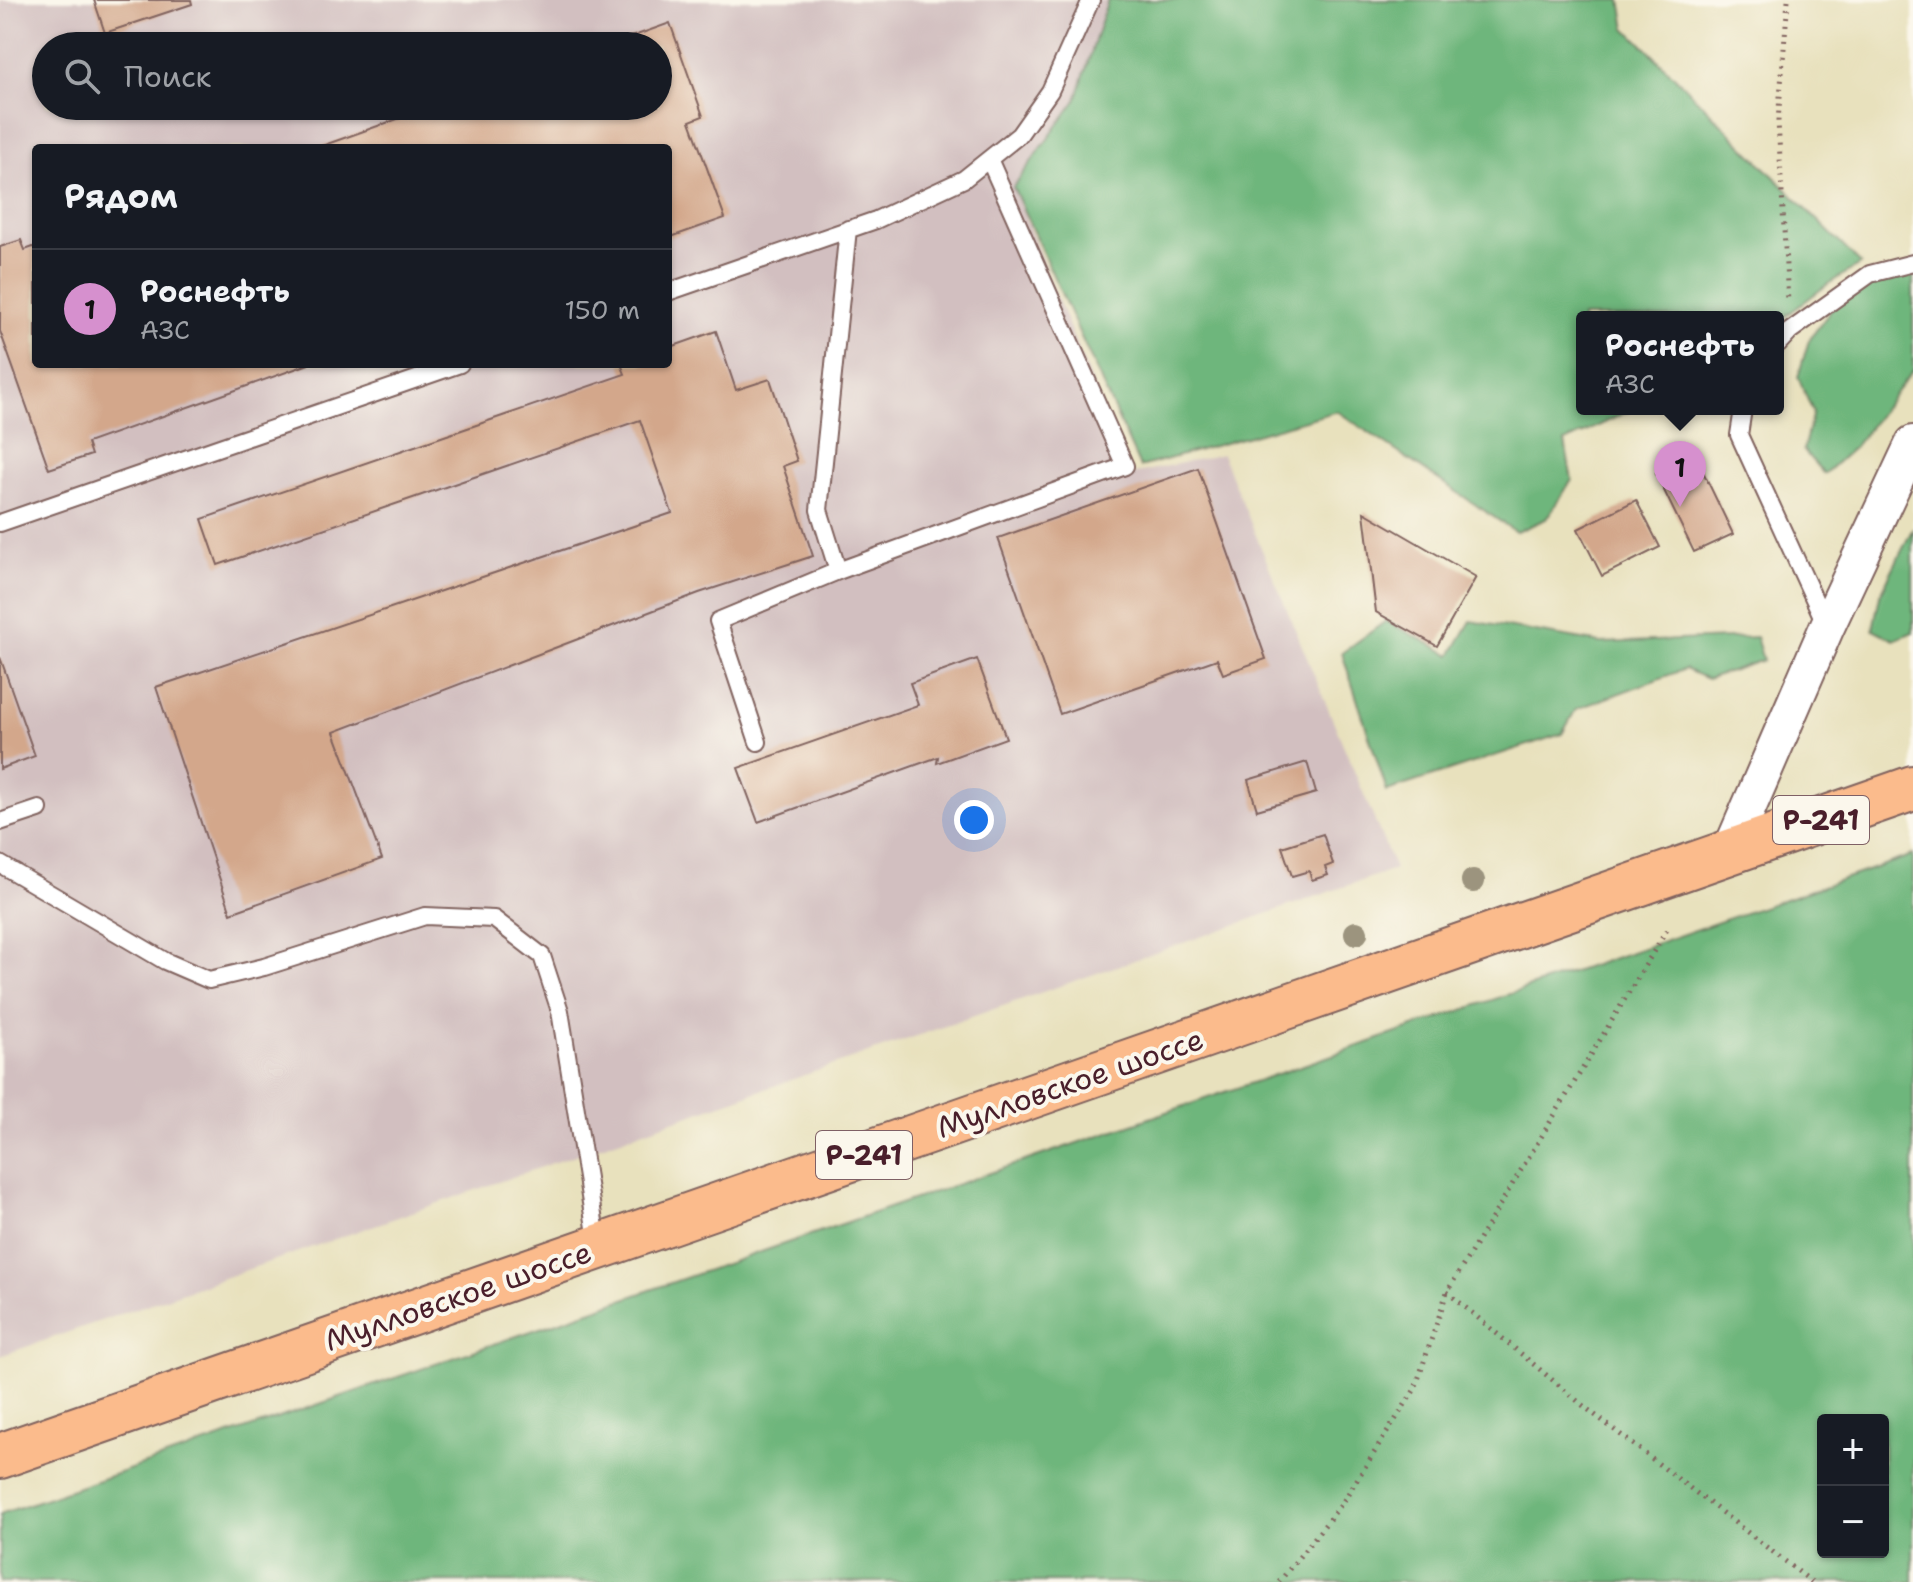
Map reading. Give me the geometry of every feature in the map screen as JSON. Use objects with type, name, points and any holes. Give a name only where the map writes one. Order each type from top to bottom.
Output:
[{"type":"highway","name":"Мулловское шоссе","points":[[0,1456],[1913,788]]},
{"type":"street","points":[[1729,853],[1827,627],[1913,443]]},
{"type":"lane","points":[[672,291],[876,220],[964,179],[1019,135],[1050,91],[1091,0]]},
{"type":"lane","points":[[758,742],[718,621],[838,571],[1125,466],[989,159]]},
{"type":"lane","points":[[838,571],[819,510],[848,229]]},
{"type":"lane","points":[[1784,338],[1870,274],[1913,263]]},
{"type":"lane","points":[[0,523],[448,368]]},
{"type":"lane","points":[[1742,415],[1739,435],[1827,627]]},
{"type":"lane","points":[[0,822],[39,809]]},
{"type":"lane","points":[[0,864],[165,961],[209,980],[264,967],[425,916],[494,919],[542,956],[560,1011],[598,1248]]},
{"type":"path","points":[[1788,0],[1778,121],[1790,331]]},
{"type":"path","points":[[1279,1582],[1340,1506],[1415,1389],[1447,1292],[1668,928]]},
{"type":"path","points":[[1447,1292],[1586,1408],[1812,1582]]},
{"type":"shaded area","points":[[0,0],[1108,0],[1076,100],[1013,188],[1129,475],[1222,454],[1395,869],[0,1356]]},
{"type":"green space","points":[[1108,0],[1621,0],[1626,28],[1861,264],[1784,317],[1784,311],[1576,311],[1576,415],[1621,415],[1565,442],[1572,480],[1546,519],[1516,532],[1337,411],[1140,467],[1013,187],[1076,100]]},
{"type":"green space","points":[[1913,268],[1913,370],[1855,446],[1824,474],[1803,450],[1813,412],[1798,377],[1809,340],[1834,306],[1867,285]]},
{"type":"green space","points":[[1913,528],[1913,632],[1894,640],[1873,629],[1880,595]]},
{"type":"green space","points":[[1386,621],[1451,655],[1471,621],[1601,643],[1756,637],[1763,660],[1707,679],[1685,669],[1576,709],[1562,734],[1387,791],[1342,653]]},
{"type":"green space","points":[[1913,855],[1913,1582],[0,1582],[0,1514]]},
{"type":"building","points":[[94,0],[191,0],[192,4],[105,32]]},
{"type":"building","points":[[670,23],[703,116],[690,121],[725,218],[672,237],[672,144],[327,144],[395,120],[672,120],[672,32],[645,32]]},
{"type":"building","points":[[21,240],[25,250],[32,247],[32,368],[298,368],[87,443],[91,455],[49,469],[0,331],[0,247]]},
{"type":"building","points":[[716,331],[736,390],[770,379],[797,461],[783,466],[813,556],[699,593],[334,732],[382,859],[231,913],[156,687],[672,513],[640,420],[218,565],[202,519],[625,374],[623,368],[672,368],[672,347]]},
{"type":"building","points":[[1695,455],[1733,534],[1694,552],[1656,474]]},
{"type":"building","points":[[1198,468],[1266,659],[1223,674],[1217,659],[1060,714],[998,538]]},
{"type":"building","points":[[1636,500],[1660,547],[1602,576],[1578,529]]},
{"type":"building","points":[[1364,512],[1476,577],[1437,646],[1376,612]]},
{"type":"building","points":[[0,657],[35,756],[0,769]]},
{"type":"building","points":[[977,659],[1006,738],[937,763],[938,757],[758,822],[738,768],[918,705],[910,683]]},
{"type":"building","points":[[1307,762],[1316,793],[1257,810],[1248,780]]},
{"type":"building","points":[[1323,834],[1333,864],[1325,867],[1328,875],[1312,880],[1309,871],[1292,876],[1282,847]]},
{"type":"place","name":"Роснефть","points":[[1680,507]]}]
